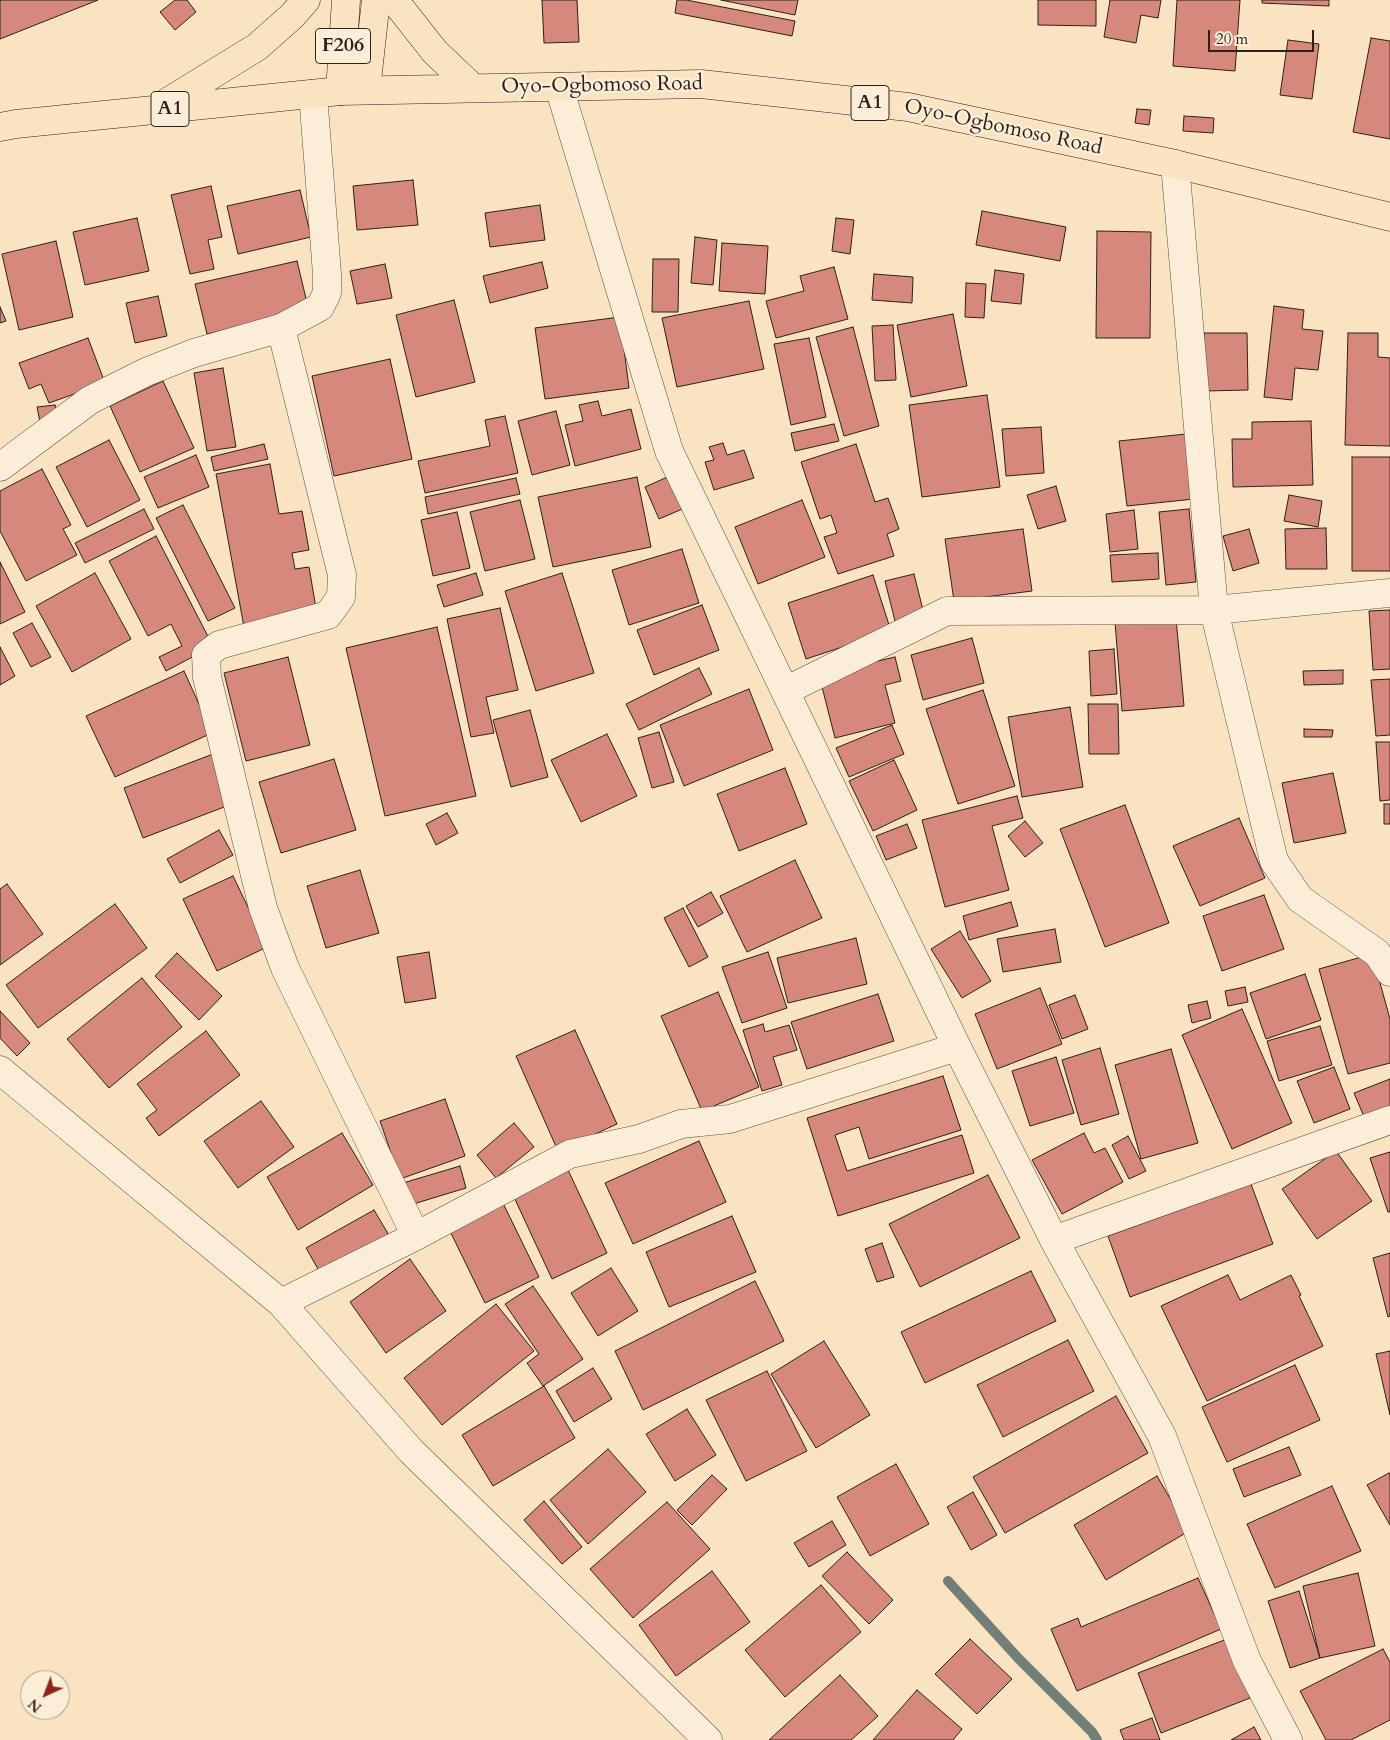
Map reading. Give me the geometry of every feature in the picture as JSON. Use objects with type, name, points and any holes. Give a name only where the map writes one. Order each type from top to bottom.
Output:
[{"type":"main road","points":[[154,110],[257,47],[292,16],[306,0]]},
{"type":"main road","name":"F206","points":[[340,92],[346,0]]},
{"type":"main road","name":"F206","points":[[366,90],[376,0]]},
{"type":"main road","points":[[394,0],[435,52],[473,88]]},
{"type":"main road","name":"Oyo-Ogbomoso Road","points":[[340,92],[701,84],[908,108],[1175,164],[1390,217]]},
{"type":"main road","name":"A1","points":[[0,127],[340,92]]},
{"type":"street","points":[[559,87],[669,450],[957,1047],[1054,1240],[1162,1436],[1247,1661],[1288,1740]]},
{"type":"street","points":[[0,467],[90,400],[138,376],[194,353],[281,328],[320,307],[327,293],[313,94]]},
{"type":"street","points":[[1175,164],[1214,610],[1274,861],[1300,899],[1386,958]]},
{"type":"street","points":[[281,328],[342,575],[341,597],[328,615],[218,645],[206,654],[207,677],[263,908],[285,968],[416,1236]]},
{"type":"street","points":[[785,691],[947,611],[1214,610],[1390,593]]},
{"type":"street","points":[[281,1303],[416,1236],[570,1154],[640,1139],[681,1124],[730,1119],[957,1047]]},
{"type":"street","points":[[0,1070],[281,1303],[411,1451],[708,1740]]},
{"type":"street","points":[[1054,1240],[1390,1120]]},
{"type":"building","points":[[0,0],[98,0],[0,39]]},
{"type":"building","points":[[175,0],[187,0],[196,12],[175,30],[160,12]]},
{"type":"building","points":[[542,0],[577,0],[579,42],[544,43]]},
{"type":"building","points":[[677,0],[686,0],[795,21],[792,36],[675,13]]},
{"type":"building","points":[[721,0],[798,0],[795,15]]},
{"type":"building","points":[[1038,0],[1096,0],[1096,26],[1038,25]]},
{"type":"building","points":[[1110,0],[1161,0],[1158,18],[1141,15],[1136,43],[1104,37]]},
{"type":"building","points":[[1177,0],[1240,0],[1235,71],[1173,66]]},
{"type":"building","points":[[1262,0],[1329,0],[1329,6],[1262,3]]},
{"type":"building","points":[[1371,38],[1390,41],[1390,139],[1353,132]]},
{"type":"building","points":[[1288,40],[1319,44],[1312,99],[1280,95]]},
{"type":"building","points":[[1137,109],[1151,110],[1149,125],[1135,123]]},
{"type":"building","points":[[1184,116],[1214,118],[1213,133],[1183,131]]},
{"type":"building","points":[[413,180],[418,225],[357,230],[353,186]]},
{"type":"building","points":[[211,186],[222,237],[208,240],[214,269],[190,274],[171,195]]},
{"type":"building","points":[[300,190],[311,237],[238,254],[227,206]]},
{"type":"building","points":[[540,205],[545,240],[490,247],[485,213]]},
{"type":"building","points":[[982,211],[1066,227],[1060,261],[976,245]]},
{"type":"building","points":[[137,218],[149,271],[85,285],[73,232]]},
{"type":"building","points":[[836,218],[854,220],[850,254],[832,251]]},
{"type":"building","points":[[1097,231],[1151,232],[1150,338],[1096,338]]},
{"type":"building","points":[[695,237],[717,240],[713,285],[691,283]]},
{"type":"building","points":[[56,241],[73,317],[19,330],[2,254]]},
{"type":"building","points":[[722,243],[768,246],[765,294],[719,291]]},
{"type":"building","points":[[653,259],[679,259],[678,312],[652,312]]},
{"type":"building","points":[[297,261],[309,311],[207,334],[195,284]]},
{"type":"building","points":[[542,262],[548,288],[490,303],[483,276]]},
{"type":"building","points":[[385,264],[392,298],[357,304],[350,271]]},
{"type":"building","points":[[834,267],[848,319],[776,338],[766,301],[804,291],[800,276]]},
{"type":"building","points":[[995,270],[1024,274],[1021,304],[991,301]]},
{"type":"building","points":[[874,274],[913,277],[912,303],[872,300]]},
{"type":"building","points":[[966,283],[986,284],[984,318],[965,317]]},
{"type":"building","points":[[158,296],[167,336],[135,343],[126,303]]},
{"type":"building","points":[[454,300],[475,382],[416,397],[396,315]]},
{"type":"building","points":[[749,301],[764,369],[677,387],[662,318]]},
{"type":"building","points":[[1274,306],[1304,310],[1302,329],[1323,331],[1318,370],[1295,368],[1292,400],[1264,397]]},
{"type":"building","points":[[0,307],[6,321],[0,323]]},
{"type":"building","points":[[953,314],[967,386],[911,397],[897,325]]},
{"type":"building","points":[[620,317],[629,388],[545,399],[535,328]]},
{"type":"building","points":[[893,325],[896,380],[875,381],[872,326]]},
{"type":"building","points":[[853,327],[879,426],[844,436],[816,337]]},
{"type":"building","points":[[1204,333],[1247,333],[1248,390],[1205,391]]},
{"type":"building","points":[[1348,333],[1378,333],[1378,357],[1390,358],[1390,446],[1345,445]]},
{"type":"building","points":[[88,338],[105,383],[49,403],[41,384],[29,389],[19,363]]},
{"type":"building","points":[[809,338],[826,417],[791,425],[774,344]]},
{"type":"building","points":[[390,359],[412,459],[334,476],[312,376]]},
{"type":"building","points":[[223,368],[236,447],[207,451],[194,373]]},
{"type":"building","points":[[163,381],[194,448],[140,472],[110,406]]},
{"type":"building","points":[[987,395],[1000,487],[922,497],[909,405]]},
{"type":"building","points":[[598,401],[602,416],[631,409],[641,449],[575,466],[565,425],[583,421],[579,405]]},
{"type":"building","points":[[55,405],[58,419],[40,422],[37,407]]},
{"type":"building","points":[[556,411],[570,465],[532,475],[518,421]]},
{"type":"building","points":[[505,416],[518,473],[425,493],[418,461],[490,446],[485,420]]},
{"type":"building","points":[[1311,421],[1313,485],[1233,487],[1232,439],[1252,439],[1252,422]]},
{"type":"building","points":[[834,424],[839,441],[795,451],[791,433]]},
{"type":"building","points":[[1041,427],[1044,473],[1006,476],[1002,429]]},
{"type":"building","points":[[1186,434],[1194,499],[1127,506],[1119,441]]},
{"type":"building","points":[[109,440],[140,500],[87,527],[56,467]]},
{"type":"building","points":[[723,443],[727,455],[744,450],[754,478],[714,490],[705,462],[714,460],[709,447]]},
{"type":"building","points":[[264,444],[268,459],[214,471],[211,457]]},
{"type":"building","points":[[856,444],[875,502],[888,498],[899,529],[887,534],[894,556],[838,574],[824,537],[837,533],[831,515],[820,519],[801,462]]},
{"type":"building","points":[[196,455],[209,487],[158,508],[144,477]]},
{"type":"building","points":[[1352,457],[1390,457],[1390,571],[1352,571]]},
{"type":"building","points":[[270,464],[279,514],[302,511],[309,550],[292,553],[295,569],[309,567],[317,614],[244,627],[216,474]]},
{"type":"building","points":[[42,469],[71,525],[63,529],[77,555],[26,581],[0,531],[0,491]]},
{"type":"building","points":[[672,475],[687,507],[659,519],[645,487]]},
{"type":"building","points":[[637,477],[651,547],[553,567],[538,497]]},
{"type":"building","points":[[516,478],[520,494],[428,514],[425,497]]},
{"type":"building","points":[[1056,486],[1066,521],[1038,529],[1027,495]]},
{"type":"building","points":[[1289,495],[1322,501],[1318,527],[1284,521]]},
{"type":"building","points":[[520,500],[535,559],[485,571],[470,512]]},
{"type":"building","points":[[802,500],[825,557],[758,584],[735,527]]},
{"type":"building","points":[[183,505],[235,608],[208,621],[156,518]]},
{"type":"building","points":[[144,509],[154,529],[85,563],[75,543]]},
{"type":"building","points":[[1189,509],[1196,582],[1166,585],[1159,512]]},
{"type":"building","points":[[1134,510],[1138,549],[1110,552],[1106,514]]},
{"type":"building","points":[[457,512],[470,568],[433,576],[421,520]]},
{"type":"building","points":[[1326,528],[1327,569],[1286,569],[1285,529]]},
{"type":"building","points":[[1023,529],[1032,591],[954,601],[945,539]]},
{"type":"building","points":[[1249,529],[1259,563],[1233,571],[1223,536]]},
{"type":"building","points":[[156,536],[213,646],[166,671],[159,657],[182,646],[171,624],[148,636],[109,561]]},
{"type":"building","points":[[682,549],[699,603],[629,625],[612,570]]},
{"type":"building","points":[[1158,553],[1159,579],[1112,582],[1110,555]]},
{"type":"building","points":[[0,562],[25,612],[0,624]]},
{"type":"building","points":[[95,573],[131,639],[72,672],[36,606]]},
{"type":"building","points":[[476,573],[483,595],[444,607],[437,585]]},
{"type":"building","points":[[562,573],[594,673],[536,691],[505,591]]},
{"type":"building","points":[[914,574],[925,618],[896,625],[885,581]]},
{"type":"building","points":[[873,575],[891,631],[806,659],[788,603]]},
{"type":"building","points":[[702,605],[719,650],[654,675],[637,630]]},
{"type":"building","points":[[500,608],[518,690],[486,697],[494,733],[471,737],[447,619]]},
{"type":"building","points":[[1390,610],[1390,669],[1373,670],[1369,611]]},
{"type":"building","points":[[1176,618],[1184,706],[1122,711],[1115,622]]},
{"type":"building","points":[[32,623],[51,657],[31,667],[13,633]]},
{"type":"building","points":[[437,627],[476,796],[385,816],[346,648]]},
{"type":"building","points":[[972,638],[984,683],[923,700],[911,655]]},
{"type":"building","points":[[0,647],[15,676],[0,685]]},
{"type":"building","points":[[1114,649],[1117,694],[1091,696],[1089,651]]},
{"type":"building","points":[[288,657],[310,745],[246,761],[224,673]]},
{"type":"building","points":[[895,657],[901,681],[885,685],[895,723],[835,738],[819,675]]},
{"type":"building","points":[[699,668],[712,694],[639,730],[626,704]]},
{"type":"building","points":[[1343,670],[1343,684],[1304,685],[1303,671]]},
{"type":"building","points":[[184,671],[212,733],[115,777],[86,716]]},
{"type":"building","points":[[1390,679],[1390,735],[1376,736],[1371,680]]},
{"type":"building","points":[[749,689],[773,750],[684,786],[660,725]]},
{"type":"building","points":[[983,690],[1015,786],[958,804],[926,709]]},
{"type":"building","points":[[1088,704],[1118,704],[1119,754],[1089,754]]},
{"type":"building","points":[[1070,707],[1083,787],[1022,797],[1008,717]]},
{"type":"building","points":[[530,710],[548,777],[511,787],[493,720]]},
{"type":"building","points":[[892,725],[904,754],[849,777],[836,748]]},
{"type":"building","points":[[1304,729],[1333,730],[1332,737],[1304,737]]},
{"type":"building","points":[[659,732],[674,782],[652,788],[638,738]]},
{"type":"building","points":[[607,734],[637,796],[581,822],[551,760]]},
{"type":"building","points":[[1376,742],[1390,742],[1390,800],[1380,801]]},
{"type":"building","points":[[213,754],[232,804],[143,838],[124,788]]},
{"type":"building","points":[[334,759],[356,830],[281,853],[259,782]]},
{"type":"building","points":[[894,760],[917,810],[873,831],[849,781]]},
{"type":"building","points":[[785,768],[807,824],[739,851],[717,794]]},
{"type":"building","points":[[1333,773],[1346,833],[1294,843],[1282,783]]},
{"type":"building","points":[[1017,796],[1023,818],[992,826],[1009,890],[945,907],[922,820]]},
{"type":"building","points":[[1384,804],[1390,804],[1390,824],[1384,824]]},
{"type":"building","points":[[1125,805],[1169,923],[1105,947],[1060,829]]},
{"type":"building","points":[[447,813],[458,833],[436,845],[426,824]]},
{"type":"building","points":[[1239,818],[1265,878],[1200,906],[1173,846]]},
{"type":"building","points":[[1025,821],[1043,843],[1025,857],[1008,836]]},
{"type":"building","points":[[907,824],[917,848],[886,860],[876,836]]},
{"type":"building","points":[[219,830],[233,855],[180,883],[167,859]]},
{"type":"building","points":[[795,860],[822,918],[747,952],[720,896]]},
{"type":"building","points":[[360,870],[379,933],[326,948],[307,886]]},
{"type":"building","points":[[233,876],[267,947],[217,971],[183,899]]},
{"type":"building","points":[[7,884],[43,934],[0,965],[0,889]]},
{"type":"building","points":[[711,892],[723,913],[698,927],[686,906]]},
{"type":"building","points":[[1264,895],[1284,949],[1222,971],[1203,916]]},
{"type":"building","points":[[1011,902],[1018,926],[969,940],[963,916]]},
{"type":"building","points":[[115,904],[147,948],[38,1028],[6,985]]},
{"type":"building","points":[[683,908],[708,957],[689,967],[664,918]]},
{"type":"building","points":[[1055,929],[1061,962],[1003,972],[997,939]]},
{"type":"building","points":[[960,931],[991,981],[962,998],[931,949]]},
{"type":"building","points":[[856,938],[867,984],[788,1003],[777,958]]},
{"type":"building","points":[[429,952],[436,998],[405,1003],[397,957]]},
{"type":"building","points":[[768,952],[787,1008],[742,1023],[722,967]]},
{"type":"building","points":[[177,953],[222,996],[199,1020],[155,976]]},
{"type":"building","points":[[1372,954],[1390,1019],[1390,1063],[1348,1074],[1319,969]]},
{"type":"building","points":[[1305,974],[1321,1020],[1266,1039],[1250,993]]},
{"type":"building","points":[[142,978],[182,1027],[109,1088],[67,1039]]},
{"type":"building","points":[[1245,987],[1248,1002],[1228,1006],[1225,991]]},
{"type":"building","points":[[1040,988],[1062,1044],[997,1069],[975,1014]]},
{"type":"building","points":[[718,992],[759,1087],[702,1111],[661,1016]]},
{"type":"building","points":[[878,994],[894,1041],[807,1069],[791,1022]]},
{"type":"building","points":[[1075,995],[1088,1029],[1062,1039],[1049,1005]]},
{"type":"building","points":[[1207,1001],[1211,1018],[1192,1023],[1188,1005]]},
{"type":"building","points":[[1242,1009],[1292,1123],[1232,1149],[1182,1035]]},
{"type":"building","points":[[0,1011],[30,1043],[17,1056],[0,1038]]},
{"type":"building","points":[[763,1024],[765,1032],[789,1025],[797,1050],[773,1057],[782,1085],[762,1091],[743,1030]]},
{"type":"building","points":[[1320,1026],[1332,1065],[1279,1081],[1267,1041]]},
{"type":"building","points":[[575,1030],[617,1124],[558,1151],[516,1056]]},
{"type":"building","points":[[206,1031],[240,1075],[159,1136],[146,1118],[157,1110],[137,1084]]},
{"type":"building","points":[[1100,1048],[1119,1114],[1081,1125],[1062,1060]]},
{"type":"building","points":[[1171,1049],[1198,1143],[1141,1159],[1115,1065]]},
{"type":"building","points":[[1056,1057],[1074,1113],[1030,1126],[1012,1071]]},
{"type":"building","points":[[1334,1067],[1350,1109],[1314,1123],[1297,1081]]},
{"type":"building","points":[[943,1076],[961,1130],[869,1159],[859,1127],[835,1135],[847,1171],[962,1135],[974,1173],[838,1216],[807,1118]]},
{"type":"building","points":[[1390,1079],[1390,1109],[1365,1119],[1354,1093]]},
{"type":"building","points":[[445,1099],[465,1156],[400,1179],[380,1121]]},
{"type":"building","points":[[261,1101],[294,1147],[238,1188],[204,1141]]},
{"type":"building","points":[[514,1123],[534,1147],[496,1178],[477,1155]]},
{"type":"building","points":[[342,1133],[373,1185],[298,1230],[267,1177]]},
{"type":"building","points":[[1084,1133],[1094,1153],[1105,1148],[1123,1182],[1062,1214],[1032,1160]]},
{"type":"building","points":[[1128,1136],[1146,1171],[1129,1179],[1112,1145]]},
{"type":"building","points":[[699,1141],[726,1202],[633,1244],[605,1183]]},
{"type":"building","points":[[1336,1151],[1372,1201],[1317,1239],[1282,1189]]},
{"type":"building","points":[[1390,1152],[1390,1212],[1388,1212],[1370,1158]]},
{"type":"building","points":[[460,1166],[466,1188],[410,1205],[403,1183]]},
{"type":"building","points":[[568,1170],[607,1253],[552,1279],[513,1195]]},
{"type":"building","points":[[988,1175],[1020,1238],[920,1287],[889,1224]]},
{"type":"building","points":[[1251,1184],[1273,1244],[1130,1297],[1108,1236]]},
{"type":"building","points":[[502,1201],[539,1277],[485,1303],[448,1227]]},
{"type":"building","points":[[374,1210],[390,1237],[322,1276],[306,1248]]},
{"type":"building","points":[[732,1216],[756,1272],[669,1307],[646,1252]]},
{"type":"building","points":[[882,1243],[894,1277],[877,1282],[865,1249]]},
{"type":"building","points":[[1390,1253],[1390,1316],[1388,1317],[1373,1258]]},
{"type":"building","points":[[410,1259],[446,1311],[386,1353],[350,1302]]},
{"type":"building","points":[[611,1268],[638,1311],[598,1336],[571,1293]]},
{"type":"building","points":[[1031,1271],[1056,1321],[925,1383],[901,1332]]},
{"type":"building","points":[[1228,1275],[1240,1300],[1291,1275],[1323,1346],[1207,1401],[1161,1306]]},
{"type":"building","points":[[755,1281],[784,1341],[643,1410],[615,1351]]},
{"type":"building","points":[[533,1286],[583,1359],[543,1386],[527,1363],[539,1354],[505,1304]]},
{"type":"building","points":[[496,1304],[534,1351],[442,1425],[404,1378]]},
{"type":"building","points":[[1068,1340],[1094,1391],[1003,1437],[977,1385]]},
{"type":"building","points":[[824,1341],[870,1415],[816,1448],[771,1374]]},
{"type":"building","points":[[1390,1351],[1390,1415],[1376,1354]]},
{"type":"building","points":[[1295,1365],[1320,1420],[1227,1462],[1202,1407]]},
{"type":"building","points":[[593,1368],[612,1399],[574,1422],[556,1391]]},
{"type":"building","points":[[767,1371],[807,1451],[746,1481],[706,1400]]},
{"type":"building","points":[[544,1386],[575,1438],[493,1486],[462,1435]]},
{"type":"building","points":[[1116,1396],[1148,1453],[1005,1533],[973,1477]]},
{"type":"building","points":[[687,1409],[716,1455],[675,1481],[646,1434]]},
{"type":"building","points":[[1289,1447],[1301,1475],[1244,1497],[1233,1469]]},
{"type":"building","points":[[608,1449],[646,1492],[588,1544],[550,1500]]},
{"type":"building","points":[[896,1464],[929,1524],[870,1556],[837,1497]]},
{"type":"building","points":[[1389,1473],[1390,1476],[1390,1525],[1367,1485]]},
{"type":"building","points":[[712,1475],[727,1489],[692,1525],[677,1510]]},
{"type":"building","points":[[1157,1476],[1189,1531],[1106,1580],[1074,1525]]},
{"type":"building","points":[[1332,1486],[1361,1551],[1275,1588],[1247,1524]]},
{"type":"building","points":[[973,1492],[997,1535],[971,1550],[947,1507]]},
{"type":"building","points":[[544,1501],[582,1547],[562,1564],[524,1520]]},
{"type":"building","points":[[667,1502],[710,1549],[633,1618],[590,1569]]},
{"type":"building","points":[[832,1521],[846,1545],[809,1567],[794,1543]]},
{"type":"building","points":[[847,1552],[893,1600],[869,1624],[822,1576]]},
{"type":"building","points":[[712,1571],[750,1622],[676,1676],[639,1625]]},
{"type":"building","points":[[1358,1573],[1375,1646],[1320,1658],[1303,1586]]},
{"type":"building","points":[[1198,1578],[1221,1629],[1077,1691],[1051,1629],[1078,1618],[1081,1627]]},
{"type":"building","points":[[821,1585],[861,1632],[785,1697],[745,1650]]},
{"type":"building","points":[[1299,1591],[1320,1658],[1290,1668],[1268,1601]]},
{"type":"building","points":[[970,1639],[1012,1679],[977,1714],[935,1674]]},
{"type":"building","points":[[1227,1639],[1250,1698],[1161,1733],[1138,1673]]},
{"type":"building","points":[[1383,1649],[1390,1662],[1390,1720],[1351,1740],[1326,1740],[1300,1691]]},
{"type":"building","points":[[840,1675],[878,1716],[851,1740],[769,1740]]},
{"type":"building","points":[[917,1690],[962,1729],[953,1740],[873,1740]]},
{"type":"building","points":[[1152,1718],[1160,1740],[1124,1740],[1120,1730]]},
{"type":"building","points":[[1254,1727],[1261,1740],[1231,1740]]},
{"type":"waterway","points":[[948,1581],[1018,1658],[1092,1732],[1097,1740]]}]
